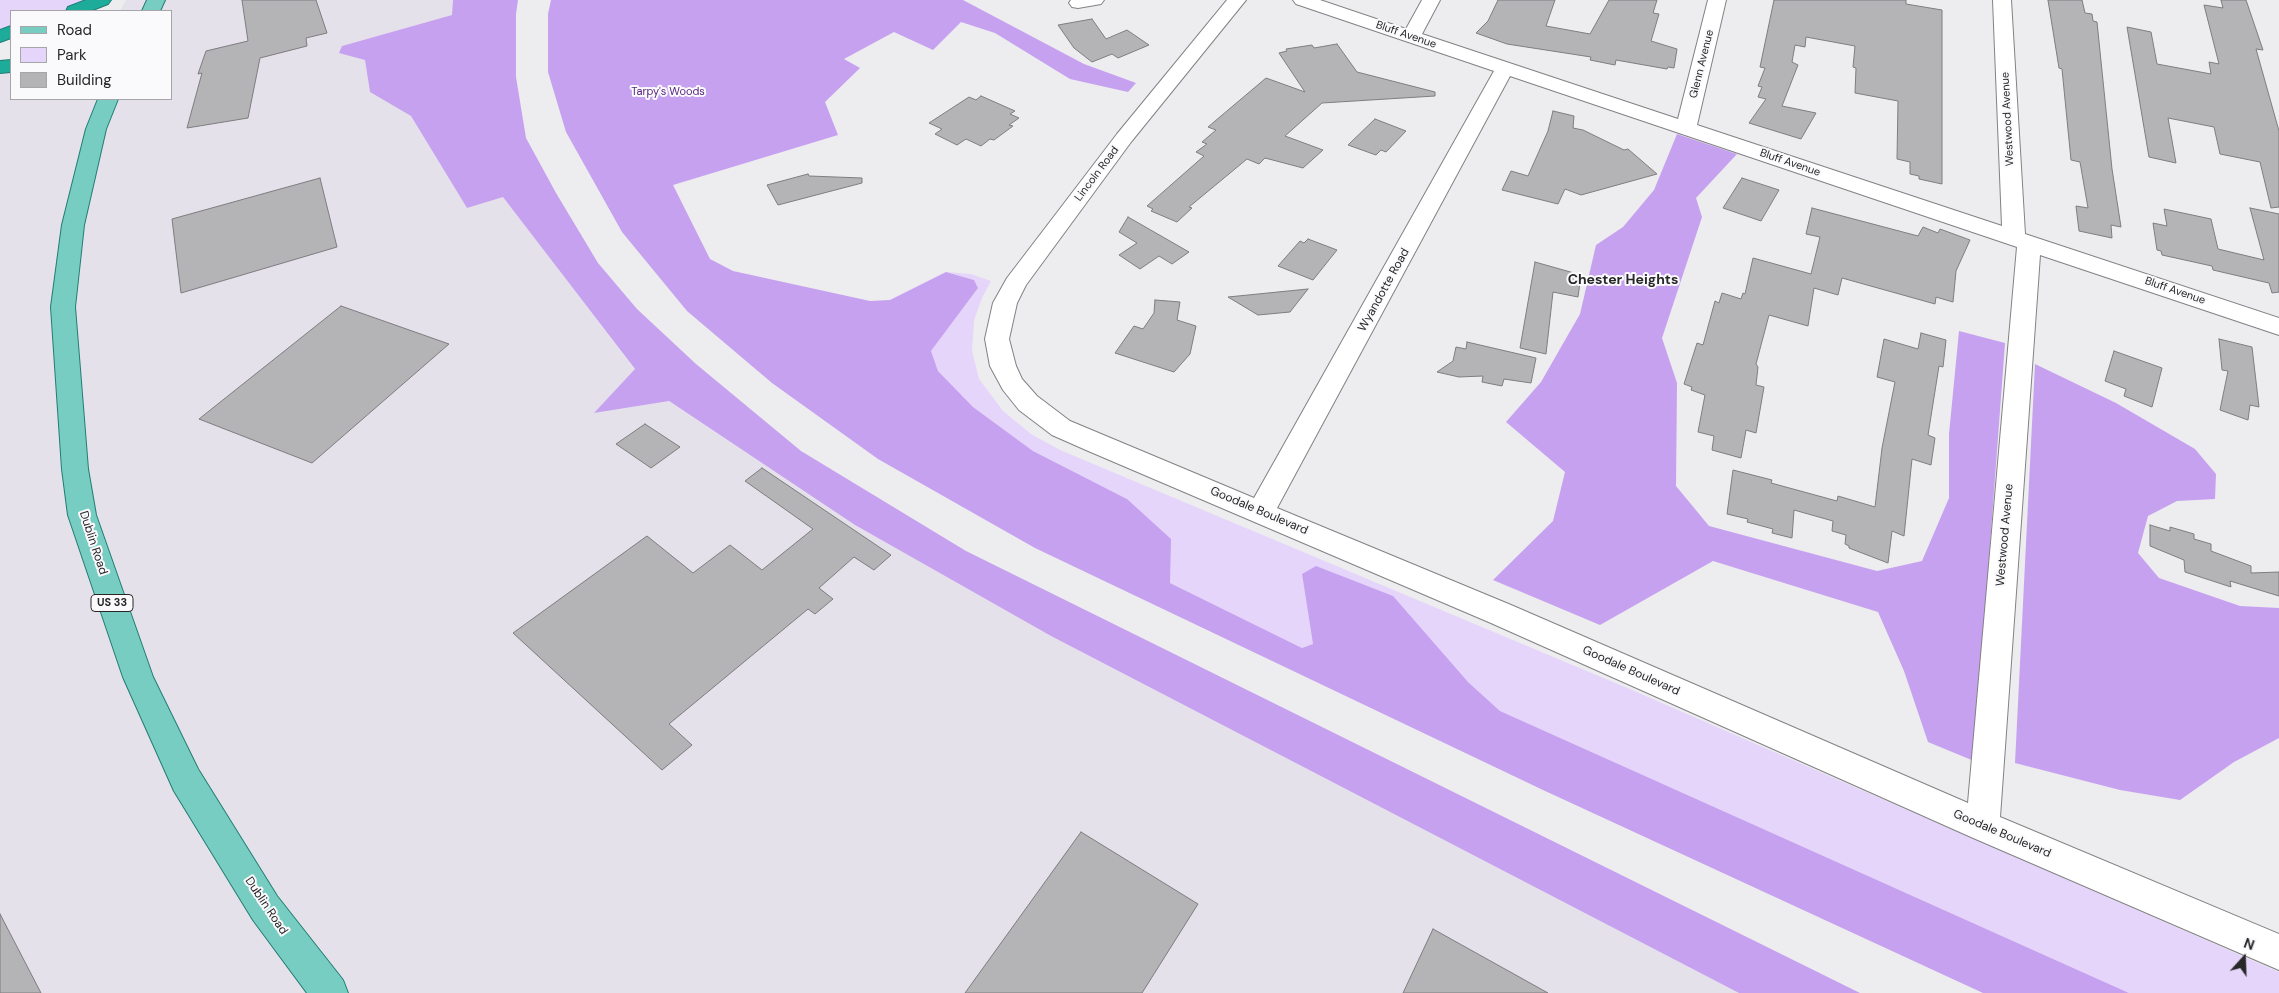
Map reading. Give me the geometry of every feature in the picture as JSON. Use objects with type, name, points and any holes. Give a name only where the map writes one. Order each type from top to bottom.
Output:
[{"type":"highway","points":[[77,10],[102,0]]},
{"type":"main road","name":"Dublin Road","points":[[108,100],[96,129],[73,226],[63,307],[75,469],[82,515],[138,677],[186,780],[265,908],[330,993]]},
{"type":"street","name":"Lincoln Road","points":[[1003,366],[997,339],[998,327],[1005,303],[1015,283],[1124,138],[1237,0]]},
{"type":"street","name":"Bluff Avenue","points":[[1302,0],[2279,326]]},
{"type":"street","points":[[1411,37],[1431,0]]},
{"type":"street","name":"Glenn Avenue","points":[[1686,128],[1717,0]]},
{"type":"street","name":"Westwood Avenue","points":[[1983,826],[2021,240],[2002,0]]},
{"type":"street","name":"Wyandotte Road","points":[[1261,512],[1505,68]]},
{"type":"street","name":"Goodale Boulevard","points":[[1003,366],[1012,384],[1028,402],[1062,428],[1501,614],[1983,826],[2279,952]]},
{"type":"shaded area","points":[[126,0],[453,0],[453,15],[342,46],[365,59],[370,92],[411,116],[467,208],[503,196],[635,370],[595,413],[668,401],[855,525],[1051,636],[1739,993],[0,993],[0,66],[10,63],[10,100],[172,100],[172,10],[121,10]]},
{"type":"green space","points":[[0,0],[91,0],[64,10],[10,10],[10,27],[0,31]]},
{"type":"green space","points":[[453,0],[518,0],[516,14],[516,77],[526,138],[598,263],[637,309],[696,364],[801,451],[966,551],[1860,993],[1739,993],[1051,636],[855,525],[669,401],[594,413],[635,369],[503,197],[467,208],[411,116],[370,92],[365,60],[339,53],[342,46],[452,15]]},
{"type":"green space","name":"Tarpy's Woods","points":[[551,0],[963,0],[1084,64],[1136,83],[1128,92],[1070,79],[995,33],[961,22],[933,50],[894,32],[844,59],[860,68],[825,102],[838,135],[673,185],[710,259],[733,271],[870,301],[890,300],[946,272],[974,280],[978,288],[931,351],[938,371],[973,407],[1033,451],[1127,499],[1171,539],[1170,583],[1302,648],[1313,644],[1302,574],[1316,566],[1393,596],[1468,682],[1500,711],[2129,993],[1983,993],[1543,790],[1035,548],[878,459],[772,383],[687,311],[622,232],[566,132],[548,72],[548,14]]},
{"type":"green space","points":[[1677,134],[1737,154],[1696,198],[1702,217],[1662,338],[1677,383],[1676,486],[1709,526],[1877,571],[1922,561],[1949,498],[1949,434],[1959,331],[2005,343],[1974,761],[1928,742],[1904,671],[1878,612],[1713,561],[1600,625],[1493,580],[1553,521],[1565,472],[1506,422],[1541,382],[1580,314],[1596,245],[1623,227],[1654,190]]},
{"type":"green space","points":[[946,272],[971,274],[991,281],[974,320],[972,351],[979,379],[1003,411],[1031,434],[1060,450],[1632,690],[2279,972],[2279,993],[2129,993],[1500,711],[1468,682],[1302,574],[1313,644],[1302,648],[1170,583],[1127,499],[1033,451],[973,407],[938,371],[931,351],[978,288],[974,280]]},
{"type":"green space","points":[[2035,364],[2116,403],[2195,449],[2216,474],[2215,499],[2177,501],[2148,516],[2138,553],[2159,578],[2240,606],[2279,608],[2279,738],[2234,762],[2180,800],[2120,790],[2015,763]]},
{"type":"building","points":[[242,0],[316,0],[327,33],[306,38],[307,46],[260,58],[248,118],[187,128],[202,73],[198,74],[206,51],[248,41]]},
{"type":"building","points":[[1498,0],[1555,0],[1546,26],[1590,34],[1609,0],[1657,0],[1653,13],[1659,14],[1651,41],[1677,49],[1674,68],[1668,67],[1667,69],[1616,60],[1615,65],[1590,60],[1591,57],[1507,44],[1476,33],[1488,21]]},
{"type":"building","points":[[1774,0],[1906,0],[1906,4],[1942,10],[1942,184],[1919,179],[1919,176],[1910,174],[1910,162],[1897,159],[1898,101],[1855,93],[1856,68],[1853,67],[1855,46],[1806,37],[1805,47],[1795,45],[1792,62],[1798,65],[1782,106],[1816,113],[1801,139],[1749,123],[1766,99],[1758,97],[1762,87],[1758,86],[1765,68],[1760,67]]},
{"type":"building","points":[[2048,0],[2082,0],[2085,13],[2092,14],[2093,21],[2097,22],[2112,169],[2121,227],[2111,225],[2112,238],[2079,231],[2076,206],[2088,208],[2080,162],[2071,160],[2062,69],[2059,68]]},
{"type":"building","points":[[2221,0],[2246,0],[2263,50],[2256,49],[2279,131],[2279,207],[2271,208],[2260,162],[2220,154],[2214,127],[2168,118],[2176,163],[2149,157],[2127,27],[2151,32],[2157,64],[2211,74],[2209,62],[2219,64],[2204,5],[2223,8]]},
{"type":"building","points":[[1092,19],[1106,39],[1127,30],[1149,45],[1118,58],[1112,54],[1092,62],[1074,48],[1058,25]]},
{"type":"building","points":[[1337,44],[1357,72],[1435,92],[1435,96],[1322,103],[1285,136],[1323,150],[1303,168],[1265,158],[1259,164],[1247,159],[1189,207],[1192,208],[1177,222],[1151,211],[1153,209],[1147,206],[1204,156],[1196,152],[1207,144],[1202,142],[1216,130],[1208,127],[1266,78],[1305,92],[1279,53],[1287,51],[1286,49],[1312,45],[1314,48]]},
{"type":"building","points":[[981,96],[1015,111],[1010,114],[1019,118],[1009,125],[1013,126],[994,140],[990,139],[981,146],[966,139],[957,145],[935,134],[942,129],[929,123],[969,97],[976,100]]},
{"type":"building","points":[[1553,111],[1574,116],[1573,128],[1583,130],[1624,150],[1628,149],[1657,174],[1581,195],[1565,189],[1558,204],[1502,190],[1511,171],[1528,176],[1548,131]]},
{"type":"building","points":[[1375,119],[1406,131],[1386,152],[1381,150],[1376,155],[1348,145]]},
{"type":"building","points":[[808,174],[809,176],[862,178],[862,183],[778,205],[767,185]]},
{"type":"building","points":[[320,178],[337,247],[181,293],[172,219]]},
{"type":"building","points":[[1742,178],[1779,190],[1761,221],[1723,208]]},
{"type":"building","points":[[1812,208],[1918,236],[1923,227],[1938,233],[1940,229],[1970,240],[1956,271],[1953,302],[1936,297],[1935,304],[1842,278],[1838,295],[1814,288],[1808,326],[1769,315],[1756,364],[1758,367],[1756,385],[1764,387],[1756,433],[1746,430],[1741,458],[1712,450],[1714,436],[1698,432],[1705,395],[1691,390],[1692,387],[1684,384],[1697,343],[1703,345],[1715,301],[1719,303],[1722,293],[1741,299],[1743,293],[1745,294],[1753,258],[1811,274],[1820,237],[1806,234]]},
{"type":"building","points":[[2250,208],[2279,214],[2279,292],[2272,293],[2269,283],[2213,270],[2212,266],[2162,255],[2161,251],[2157,250],[2153,223],[2167,226],[2164,209],[2211,219],[2218,249],[2264,260]]},
{"type":"building","points":[[1128,217],[1189,252],[1172,264],[1159,256],[1140,269],[1119,255],[1137,243],[1119,232]]},
{"type":"building","points":[[1308,239],[1337,250],[1313,280],[1278,266],[1300,241],[1304,243]]},
{"type":"building","points":[[1535,262],[1581,275],[1578,297],[1553,292],[1546,354],[1520,348]]},
{"type":"building","points":[[1308,289],[1290,312],[1258,315],[1228,297]]},
{"type":"building","points":[[1155,300],[1180,302],[1177,320],[1196,326],[1190,354],[1174,372],[1115,353],[1134,326],[1143,329],[1154,313]]},
{"type":"building","points":[[341,306],[449,344],[312,463],[199,419]]},
{"type":"building","points":[[1921,333],[1946,340],[1943,367],[1939,366],[1928,435],[1935,438],[1931,465],[1912,459],[1904,536],[1892,531],[1888,563],[1849,548],[1845,544],[1846,535],[1832,531],[1833,521],[1794,510],[1792,538],[1772,533],[1773,529],[1747,522],[1748,519],[1727,514],[1733,470],[1772,480],[1771,483],[1837,501],[1838,496],[1875,507],[1882,448],[1895,382],[1877,377],[1884,339],[1918,349]]},
{"type":"building","points":[[2219,339],[2252,347],[2259,407],[2250,405],[2248,420],[2220,410],[2228,371],[2222,370]]},
{"type":"building","points":[[1467,342],[1536,358],[1531,383],[1504,379],[1502,386],[1482,382],[1483,376],[1459,377],[1437,372],[1453,361],[1456,347],[1466,349]]},
{"type":"building","points":[[2114,351],[2162,368],[2152,407],[2124,396],[2126,389],[2105,381]]},
{"type":"building","points":[[645,424],[680,447],[651,468],[616,444]]},
{"type":"building","points":[[762,468],[891,555],[874,570],[854,557],[819,588],[833,599],[815,614],[808,609],[669,724],[692,745],[662,770],[513,633],[647,536],[693,573],[730,545],[762,570],[813,529],[745,481]]},
{"type":"building","points":[[2150,525],[2170,531],[2170,527],[2194,534],[2194,539],[2211,544],[2211,551],[2251,566],[2251,573],[2279,572],[2279,596],[2230,581],[2231,587],[2185,572],[2184,560],[2150,546]]},
{"type":"building","points":[[1081,832],[1198,904],[1142,993],[965,993]]},
{"type":"building","points":[[0,914],[41,993],[0,993]]},
{"type":"building","points":[[1433,929],[1548,993],[1403,993]]},
{"type":"district","name":"Chester Heights","points":[[1623,280]]}]
